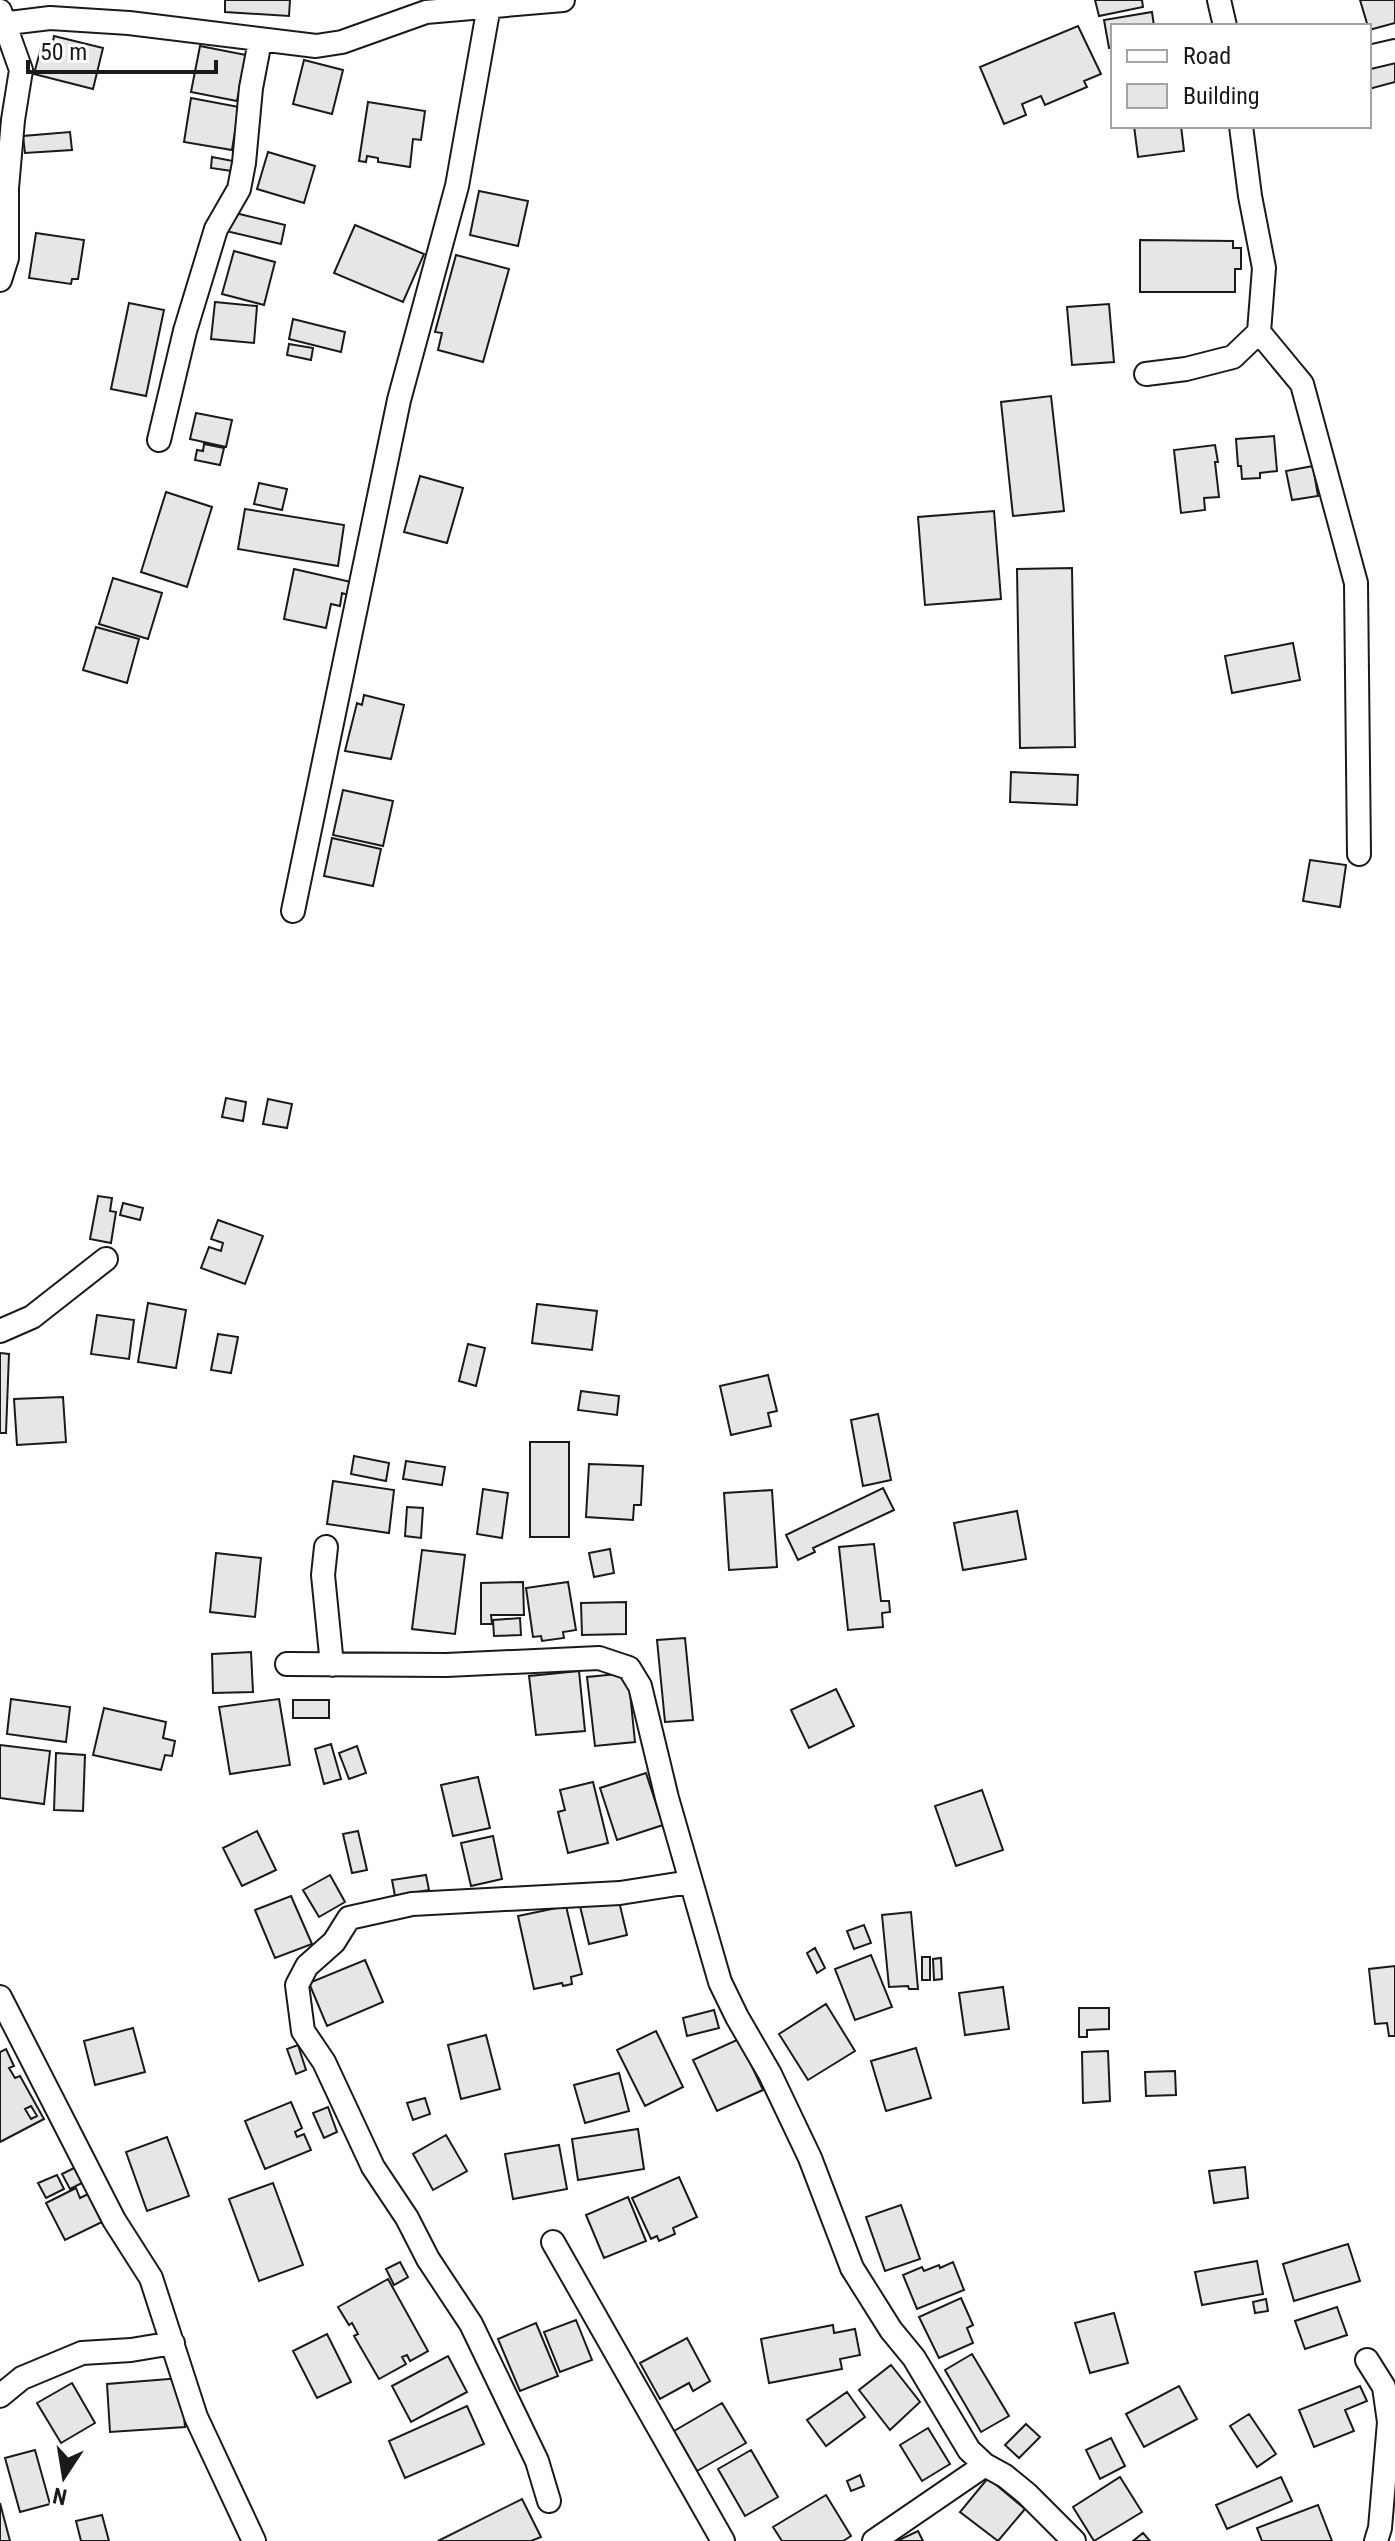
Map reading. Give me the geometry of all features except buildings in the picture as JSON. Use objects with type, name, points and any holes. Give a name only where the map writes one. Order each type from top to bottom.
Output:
[{"type":"street","points":[[0,280],[7,258],[7,188],[21,70],[1,19],[50,18],[74,10],[129,23],[316,46],[342,42],[426,12],[563,0]]},
{"type":"street","points":[[1219,0],[1225,24]]},
{"type":"street","points":[[293,911],[399,400],[457,186],[489,6]]},
{"type":"street","points":[[159,440],[185,331],[216,229],[239,189],[260,41]]},
{"type":"street","points":[[1371,57],[1395,51]]},
{"type":"street","points":[[1146,374],[1186,369],[1233,357],[1259,332],[1264,268],[1241,128]]},
{"type":"street","points":[[1259,332],[1302,384],[1356,583],[1359,854]]},
{"type":"street","points":[[0,1331],[32,1317],[106,1259]]},
{"type":"street","points":[[326,1547],[323,1575],[332,1665]]},
{"type":"street","points":[[287,1664],[432,1665],[599,1658],[629,1668],[640,1686],[690,1882],[720,1982],[770,2074],[810,2158],[852,2268],[891,2330],[914,2358],[969,2450],[1027,2494],[1074,2541]]},
{"type":"street","points":[[549,2501],[537,2461],[471,2324],[373,2167],[324,2062],[303,2031],[297,1985],[307,1966],[334,1942],[349,1918],[412,1904],[620,1893],[690,1882]]},
{"type":"street","points":[[0,1997],[8,2032],[114,2220],[151,2278],[196,2417],[254,2541]]},
{"type":"street","points":[[553,2242],[723,2541]]},
{"type":"street","points":[[0,2396],[22,2378],[82,2353],[173,2343]]},
{"type":"street","points":[[1367,2360],[1384,2387],[1389,2422],[1380,2528],[1376,2541]]},
{"type":"street","points":[[874,2541],[985,2465]]}]
